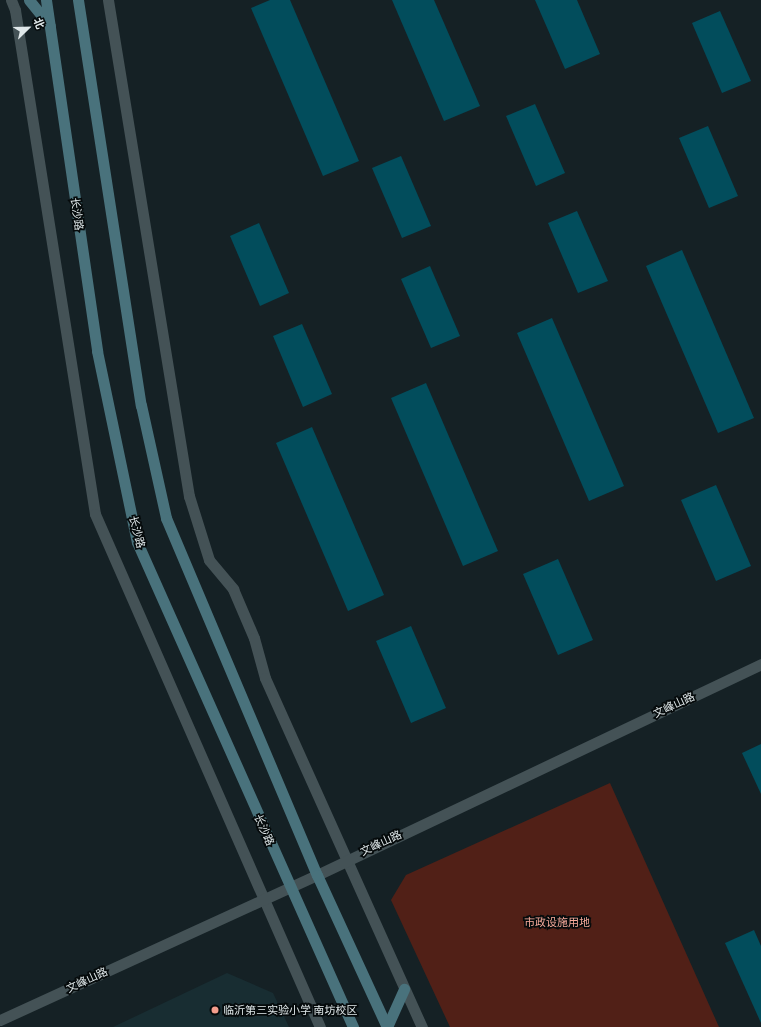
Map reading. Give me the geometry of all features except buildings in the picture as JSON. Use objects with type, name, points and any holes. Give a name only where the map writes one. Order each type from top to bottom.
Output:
[{"type":"main road","points":[[29,0],[50,27]]},
{"type":"main road","name":"长沙路","points":[[46,0],[97,351],[137,542],[353,1027]]},
{"type":"main road","points":[[78,0],[83,12],[141,405],[166,518],[317,875],[387,1027]]},
{"type":"main road","points":[[83,12],[85,0]]},
{"type":"main road","points":[[387,1027],[404,989]]},
{"type":"street","points":[[11,0],[16,10],[95,514],[262,900],[320,1027]]},
{"type":"street","points":[[108,0],[188,496],[209,560],[233,589],[254,638],[265,678],[345,860],[422,1027]]},
{"type":"street","name":"文峰山路","points":[[0,1020],[290,886],[317,875],[345,860],[761,664]]},
{"type":"shaded area","name":"临沂第三实验小学 南坊校区","points":[[227,973],[273,993],[289,1027],[113,1027]]},
{"type":"green space","name":"市政设施用地","points":[[610,783],[719,1027],[450,1027],[391,900],[406,875]]},
{"type":"place","name":"临沂第三实验小学 南坊校区","points":[[215,1010]]}]
